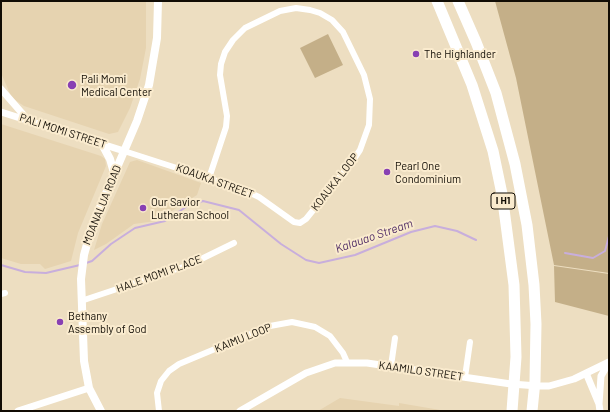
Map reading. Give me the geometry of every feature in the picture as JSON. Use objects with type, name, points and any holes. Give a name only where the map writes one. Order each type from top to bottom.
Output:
[{"type":"highway","name":"I H1","points":[[436,1],[472,85],[493,151],[502,194],[514,285],[516,357],[512,411]]},
{"type":"highway","name":"I H1","points":[[458,1],[496,93],[515,164],[527,225],[534,285],[536,324],[535,381],[532,411]]},
{"type":"main road","name":"MOANALUA ROAD","points":[[101,411],[90,388],[84,361],[81,279],[84,255],[92,226],[144,103],[151,79],[157,38],[158,1]]},
{"type":"main road","points":[[102,144],[110,159],[114,173]]},
{"type":"street","name":"KOAUKA LOOP","points":[[209,178],[226,127],[227,116],[220,69],[225,52],[233,40],[245,28],[280,11],[296,8],[320,13],[332,20],[343,32],[364,75],[370,99],[369,125],[360,150],[352,162],[309,216],[300,223]]},
{"type":"street","points":[[1,89],[28,120]]},
{"type":"street","name":"PALI MOMI STREET","points":[[1,112],[124,151]]},
{"type":"street","name":"KOAUKA STREET","points":[[124,151],[209,178],[259,197],[289,219],[300,223]]},
{"type":"street","name":"HALE MOMI PLACE","points":[[81,301],[189,265],[234,243]]},
{"type":"street","name":"KAIMU LOOP","points":[[159,411],[157,393],[161,382],[169,371],[179,364],[270,326],[292,322],[315,327],[330,336],[343,353],[347,362]]},
{"type":"street","points":[[391,366],[395,338]]},
{"type":"street","points":[[465,377],[470,342]]},
{"type":"street","name":"KAAMILO STREET","points":[[240,411],[306,373],[321,367],[347,362],[391,366],[526,386],[549,386],[586,374],[609,362]]},
{"type":"street","points":[[599,407],[600,376],[609,362]]},
{"type":"street","points":[[586,374],[599,407]]},
{"type":"street","points":[[18,411],[90,388]]},
{"type":"shaded area","points":[[1,1],[146,1],[146,48],[140,79],[130,108],[118,132],[109,134],[24,106],[11,96],[1,73]]},
{"type":"shaded area","points":[[495,1],[609,1],[609,273],[554,265],[516,78]]},
{"type":"shaded area","points":[[328,34],[343,65],[315,78],[300,48]]},
{"type":"shaded area","points":[[1,124],[101,156],[105,159],[106,166],[78,233],[71,261],[45,269],[40,264],[21,264],[1,258]]},
{"type":"shaded area","name":"Our Savior Lutheran School","points":[[137,160],[201,183],[197,195],[156,221],[134,224],[106,244],[94,250],[102,224],[130,162]]},
{"type":"shaded area","points":[[554,266],[609,274],[609,316],[555,302]]},
{"type":"shaded area","points":[[340,398],[399,406],[399,403],[446,411],[318,411]]},
{"type":"waterway","name":"Kalauao Stream","points":[[86,263],[92,261],[111,244],[135,228],[165,221],[186,207],[203,201],[239,210],[281,244],[306,260],[319,263],[355,255],[411,232],[435,226],[457,231],[476,240]]},
{"type":"waterway","name":"Kalauao Stream","points":[[565,253],[593,258],[605,251],[609,236]]},
{"type":"waterway","name":"Kalauao Stream","points":[[1,265],[25,272],[46,273],[80,265]]},
{"type":"place","name":"The Highlander","points":[[416,54]]},
{"type":"place","name":"Pali Momi Medical Center","points":[[72,85]]},
{"type":"place","name":"Pearl One Condominium","points":[[387,172]]},
{"type":"place","name":"Our Savior Lutheran School","points":[[143,208]]},
{"type":"place","name":"Bethany Assembly of God","points":[[60,322]]}]
